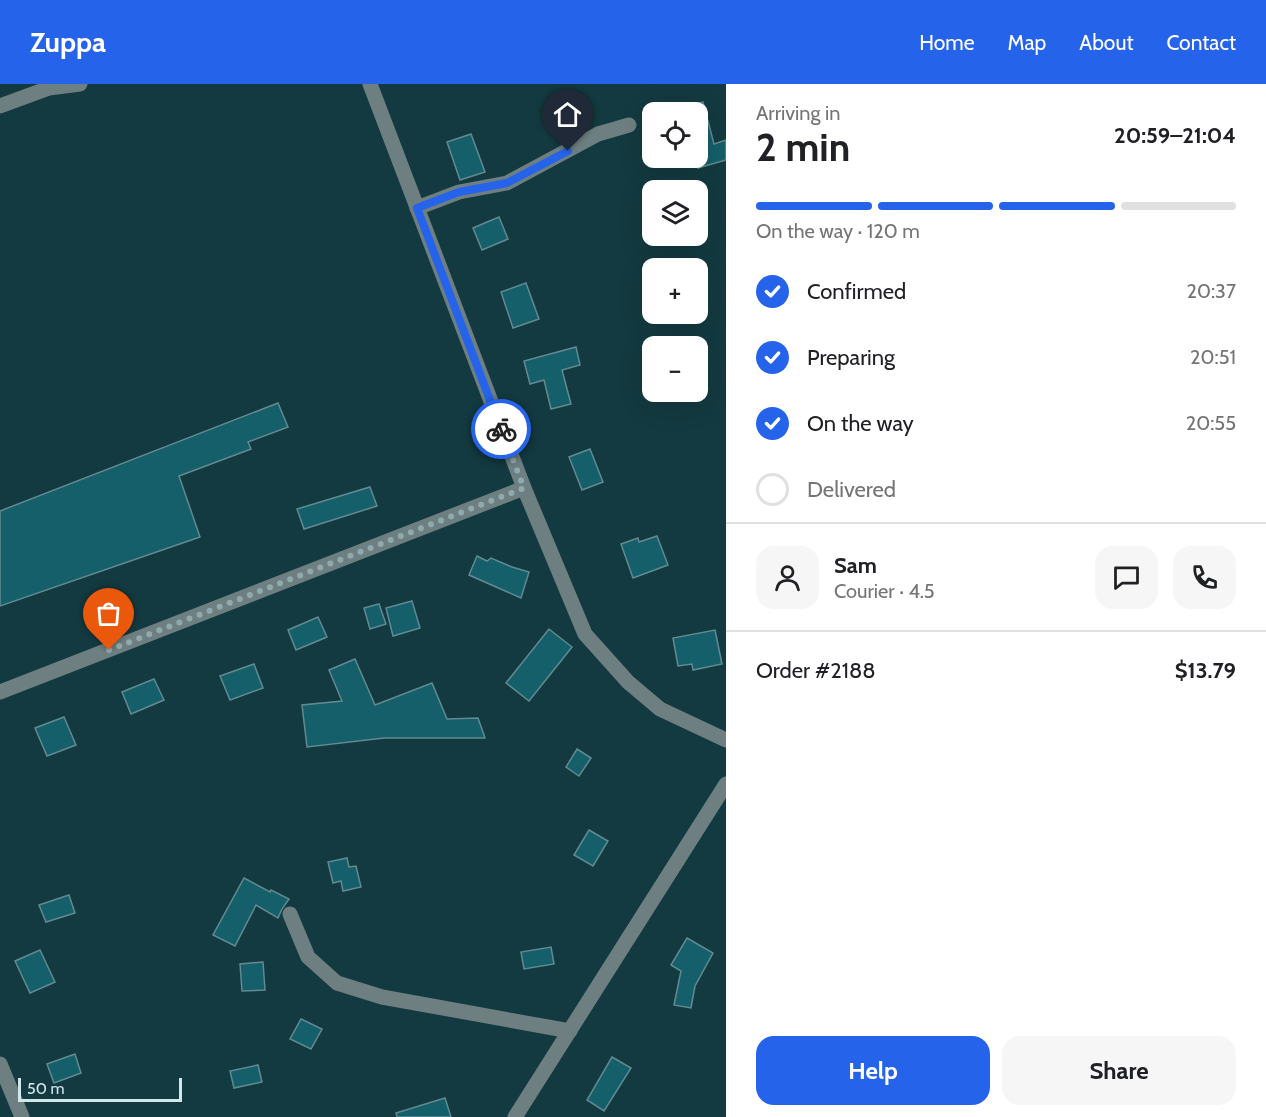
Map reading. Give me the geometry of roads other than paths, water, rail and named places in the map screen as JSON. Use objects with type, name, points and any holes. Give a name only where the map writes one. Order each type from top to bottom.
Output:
[{"type":"street","points":[[0,106],[49,88],[80,84]]},
{"type":"street","points":[[370,84],[524,488],[585,634],[628,682],[660,708],[726,740]]},
{"type":"street","points":[[417,208],[459,192],[507,183],[598,134],[630,125]]},
{"type":"street","points":[[0,692],[524,488]]},
{"type":"street","points":[[515,1117],[726,784]]},
{"type":"street","points":[[290,914],[308,957],[337,983],[382,997],[570,1031]]},
{"type":"street","points":[[0,1064],[22,1117]]}]
